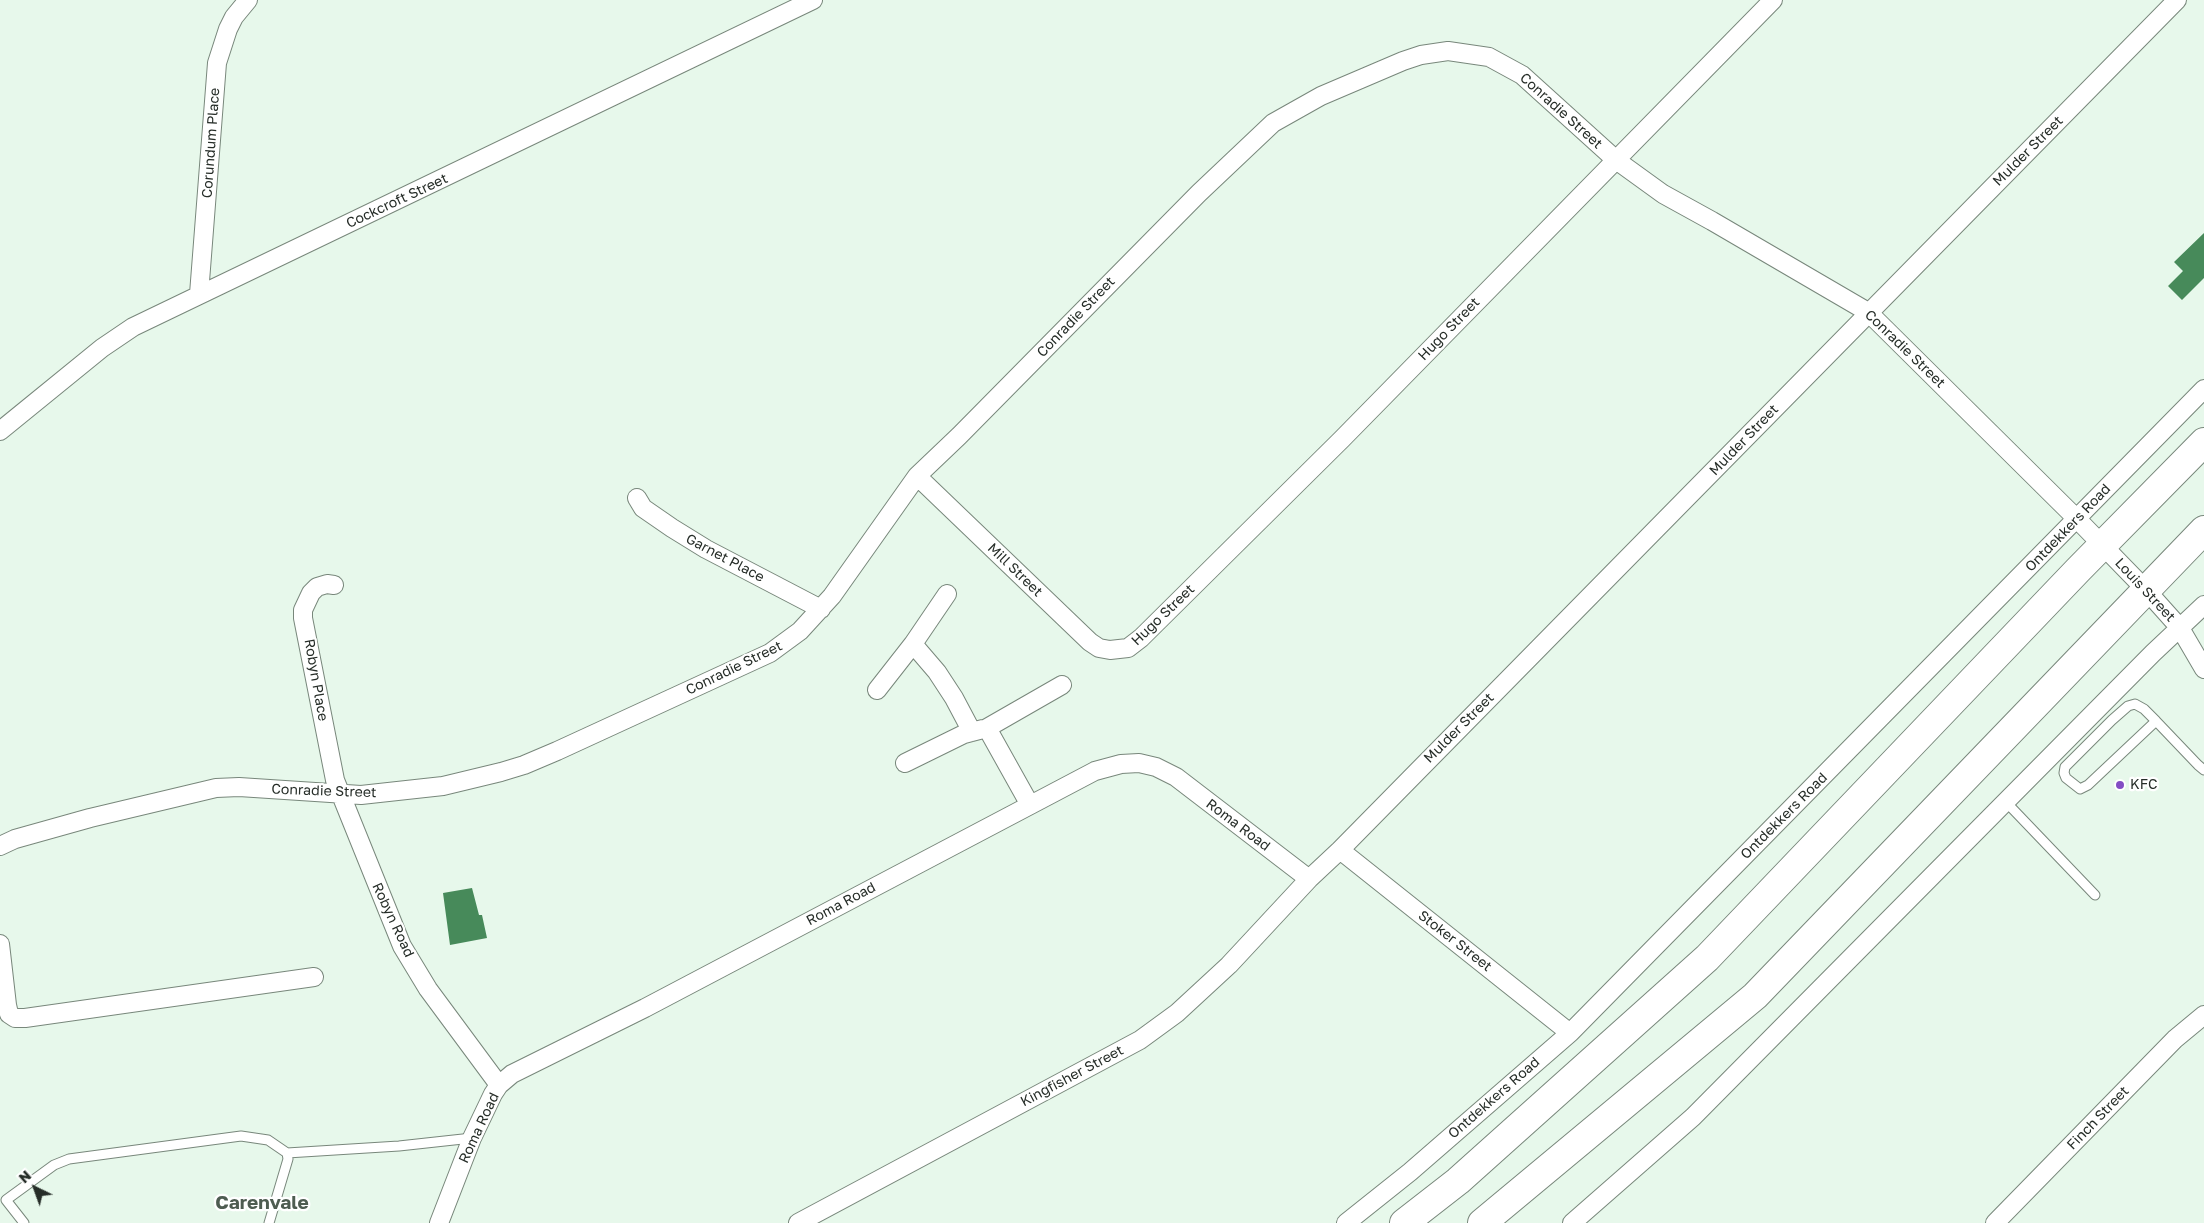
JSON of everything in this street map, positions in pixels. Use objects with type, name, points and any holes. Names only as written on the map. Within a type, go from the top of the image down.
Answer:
[{"type":"main road","points":[[1404,1223],[1458,1181],[1707,958],[2102,545],[2204,442]]},
{"type":"main road","points":[[1482,1223],[1755,996],[2204,530]]},
{"type":"street","name":"Corundum Place","points":[[199,294],[213,136],[217,63],[228,29],[234,17],[248,0]]},
{"type":"street","name":"Cockcroft Street","points":[[0,431],[102,348],[133,327],[813,0]]},
{"type":"street","name":"Hugo Street","points":[[1120,651],[1128,648],[1141,638],[1342,440],[1773,0]]},
{"type":"street","name":"Mulder Street","points":[[1309,878],[1340,850],[2177,0]]},
{"type":"street","name":"Conradie Street","points":[[0,846],[15,839],[90,818],[216,788],[239,787],[361,795],[443,786],[524,765],[762,657],[787,642],[821,609],[846,578],[917,476],[959,436],[1199,192],[1264,131],[1284,115],[1321,96],[1421,55],[1448,50],[1489,57],[1522,75],[1616,160],[1663,194],[1712,220],[1868,312],[2078,519]]},
{"type":"street","name":"Ontdekkers Road","points":[[1346,1223],[1410,1172],[1570,1033],[2204,389]]},
{"type":"street","name":"Mill Street","points":[[917,476],[1090,642],[1099,648],[1120,651]]},
{"type":"street","name":"Garnet Place","points":[[637,498],[643,508],[706,549],[821,609]]},
{"type":"street","name":"Louis Street","points":[[2078,519],[2180,628],[2204,668]]},
{"type":"street","name":"Robyn Place","points":[[334,585],[327,584],[317,587],[311,593],[304,610],[304,618],[335,780],[341,793]]},
{"type":"street","points":[[877,690],[913,644],[947,594]]},
{"type":"street","points":[[1572,1223],[1693,1117],[2006,801],[2204,605]]},
{"type":"street","points":[[913,644],[937,672],[1030,805]]},
{"type":"street","points":[[905,763],[944,743],[979,730],[1062,685]]},
{"type":"street","name":"Roma Road","points":[[439,1223],[472,1138],[500,1084],[512,1074],[645,1008],[1095,771],[1122,764],[1139,763],[1156,767],[1176,777],[1309,878]]},
{"type":"street","name":"Robyn Road","points":[[341,793],[402,946],[428,989],[500,1084]]},
{"type":"street","name":"Stoker Street","points":[[1340,850],[1570,1033]]},
{"type":"street","name":"Kingfisher Street","points":[[798,1223],[1155,1030],[1177,1013],[1229,965],[1309,878]]},
{"type":"street","points":[[0,944],[7,1005],[9,1014],[15,1018],[314,977]]},
{"type":"street","name":"Finch Street","points":[[1995,1223],[2152,1062],[2204,1015]]},
{"type":"lane","points":[[2156,721],[2088,785],[2080,789],[2066,778],[2064,773],[2065,767],[2128,706],[2138,704],[2156,721],[2204,770]]},
{"type":"lane","points":[[2006,801],[2095,895]]},
{"type":"lane","points":[[24,1223],[3,1196],[54,1165],[68,1159],[241,1136],[268,1140],[287,1153],[399,1146],[472,1138]]},
{"type":"lane","points":[[269,1223],[288,1159],[287,1153]]},
{"type":"building","points":[[2204,233],[2204,278],[2182,300],[2168,286],[2183,271],[2174,262]]},
{"type":"building","points":[[472,888],[479,915],[482,915],[487,938],[450,945],[443,893]]},
{"type":"place","name":"KFC","points":[[2120,785]]},
{"type":"district","name":"Carenvale","points":[[262,1203]]}]
